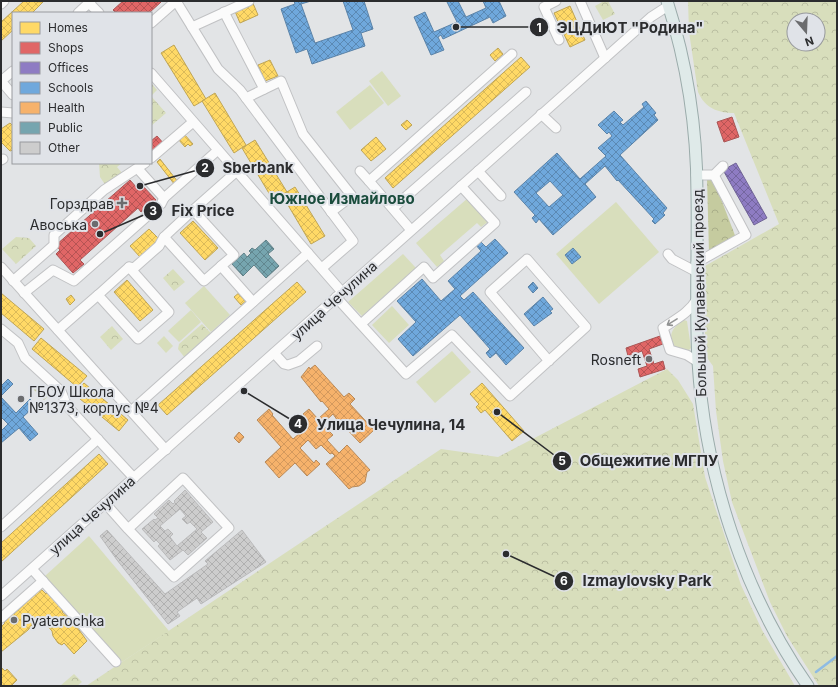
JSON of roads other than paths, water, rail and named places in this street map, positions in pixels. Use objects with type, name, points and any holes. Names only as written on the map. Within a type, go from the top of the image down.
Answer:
[{"type":"main road","name":"Большой Купавенский проезд","points":[[668,4],[682,55],[688,90],[696,175],[696,299],[698,362],[703,412],[711,463],[723,507],[745,568],[781,644],[808,686]]},
{"type":"street","points":[[1,4],[4,1]]},
{"type":"street","points":[[152,22],[176,1],[218,69],[246,98],[354,241],[322,268]]},
{"type":"street","points":[[192,27],[249,1]]},
{"type":"street","points":[[556,1],[544,7],[559,40]]},
{"type":"street","points":[[580,1],[604,58]]},
{"type":"street","name":"улица Чечулина","points":[[1,596],[166,450],[225,403],[274,353],[339,294],[604,58],[668,4]]},
{"type":"street","points":[[87,6],[97,12]]},
{"type":"street","points":[[224,12],[264,89]]},
{"type":"street","points":[[369,181],[512,54]]},
{"type":"street","points":[[12,72],[1,81],[12,94]]},
{"type":"street","points":[[152,74],[322,268],[361,324],[406,374],[452,335],[510,396],[549,361],[586,327],[527,259],[490,292],[549,361]]},
{"type":"street","points":[[246,98],[280,81],[302,134],[352,196],[331,212]]},
{"type":"street","points":[[393,208],[526,92]]},
{"type":"street","points":[[1,112],[12,113]]},
{"type":"street","points":[[542,114],[556,128]]},
{"type":"street","points":[[152,157],[193,122]]},
{"type":"street","points":[[24,293],[53,270],[74,281],[161,204],[164,198],[218,150]]},
{"type":"street","points":[[14,281],[54,245],[54,235],[108,187],[142,166],[164,198]]},
{"type":"street","points":[[696,175],[714,175],[723,166]]},
{"type":"street","points":[[478,170],[501,196]]},
{"type":"street","points":[[58,330],[129,268],[134,268],[154,250],[164,236],[237,171]]},
{"type":"street","points":[[360,171],[411,230]]},
{"type":"street","points":[[668,254],[672,259],[693,270],[746,235],[714,175]]},
{"type":"street","points":[[361,324],[424,267],[433,278],[495,223],[461,186]]},
{"type":"street","points":[[164,236],[204,281],[234,255],[193,210]]},
{"type":"street","points":[[131,411],[308,253]]},
{"type":"street","points":[[221,266],[252,302]]},
{"type":"street","points":[[1,267],[166,450]]},
{"type":"street","points":[[98,295],[138,339],[143,335],[169,312],[129,268]]},
{"type":"street","points":[[696,299],[692,307],[685,314],[663,328],[670,350],[687,355],[698,362]]},
{"type":"street","points":[[1,329],[18,343],[25,358],[61,391],[67,406],[134,478]]},
{"type":"street","points":[[274,353],[284,364],[288,365],[299,361],[316,346]]},
{"type":"street","points":[[1,527],[98,439]]},
{"type":"street","points":[[105,503],[128,529],[174,577],[229,528],[183,478],[128,529]]},
{"type":"street","points":[[32,568],[103,653],[116,662]]},
{"type":"street","points":[[1,618],[43,581]]},
{"type":"waterway","points":[[816,672],[837,656]]},
{"type":"place","name":"ЭЦДиЮТ \"Родина\"","points":[[456,27]]},
{"type":"place","name":"Sberbank","points":[[140,186]]},
{"type":"place","name":"Горздрав","points":[[122,203]]},
{"type":"place","name":"Авоська","points":[[95,224]]},
{"type":"place","name":"Fix Price","points":[[100,234]]},
{"type":"place","name":"Rosneft","points":[[649,359]]},
{"type":"place","name":"Улица Чечулина, 14","points":[[244,391]]},
{"type":"place","name":"ГБОУ Школа №1373, корпус №4","points":[[21,399]]},
{"type":"place","name":"Общежитие МГПУ","points":[[497,412]]},
{"type":"place","name":"Izmaylovsky Park","points":[[506,554]]},
{"type":"place","name":"Pyaterochka","points":[[14,620]]},
{"type":"district","name":"Южное Измайлово","points":[[342,198]]}]
